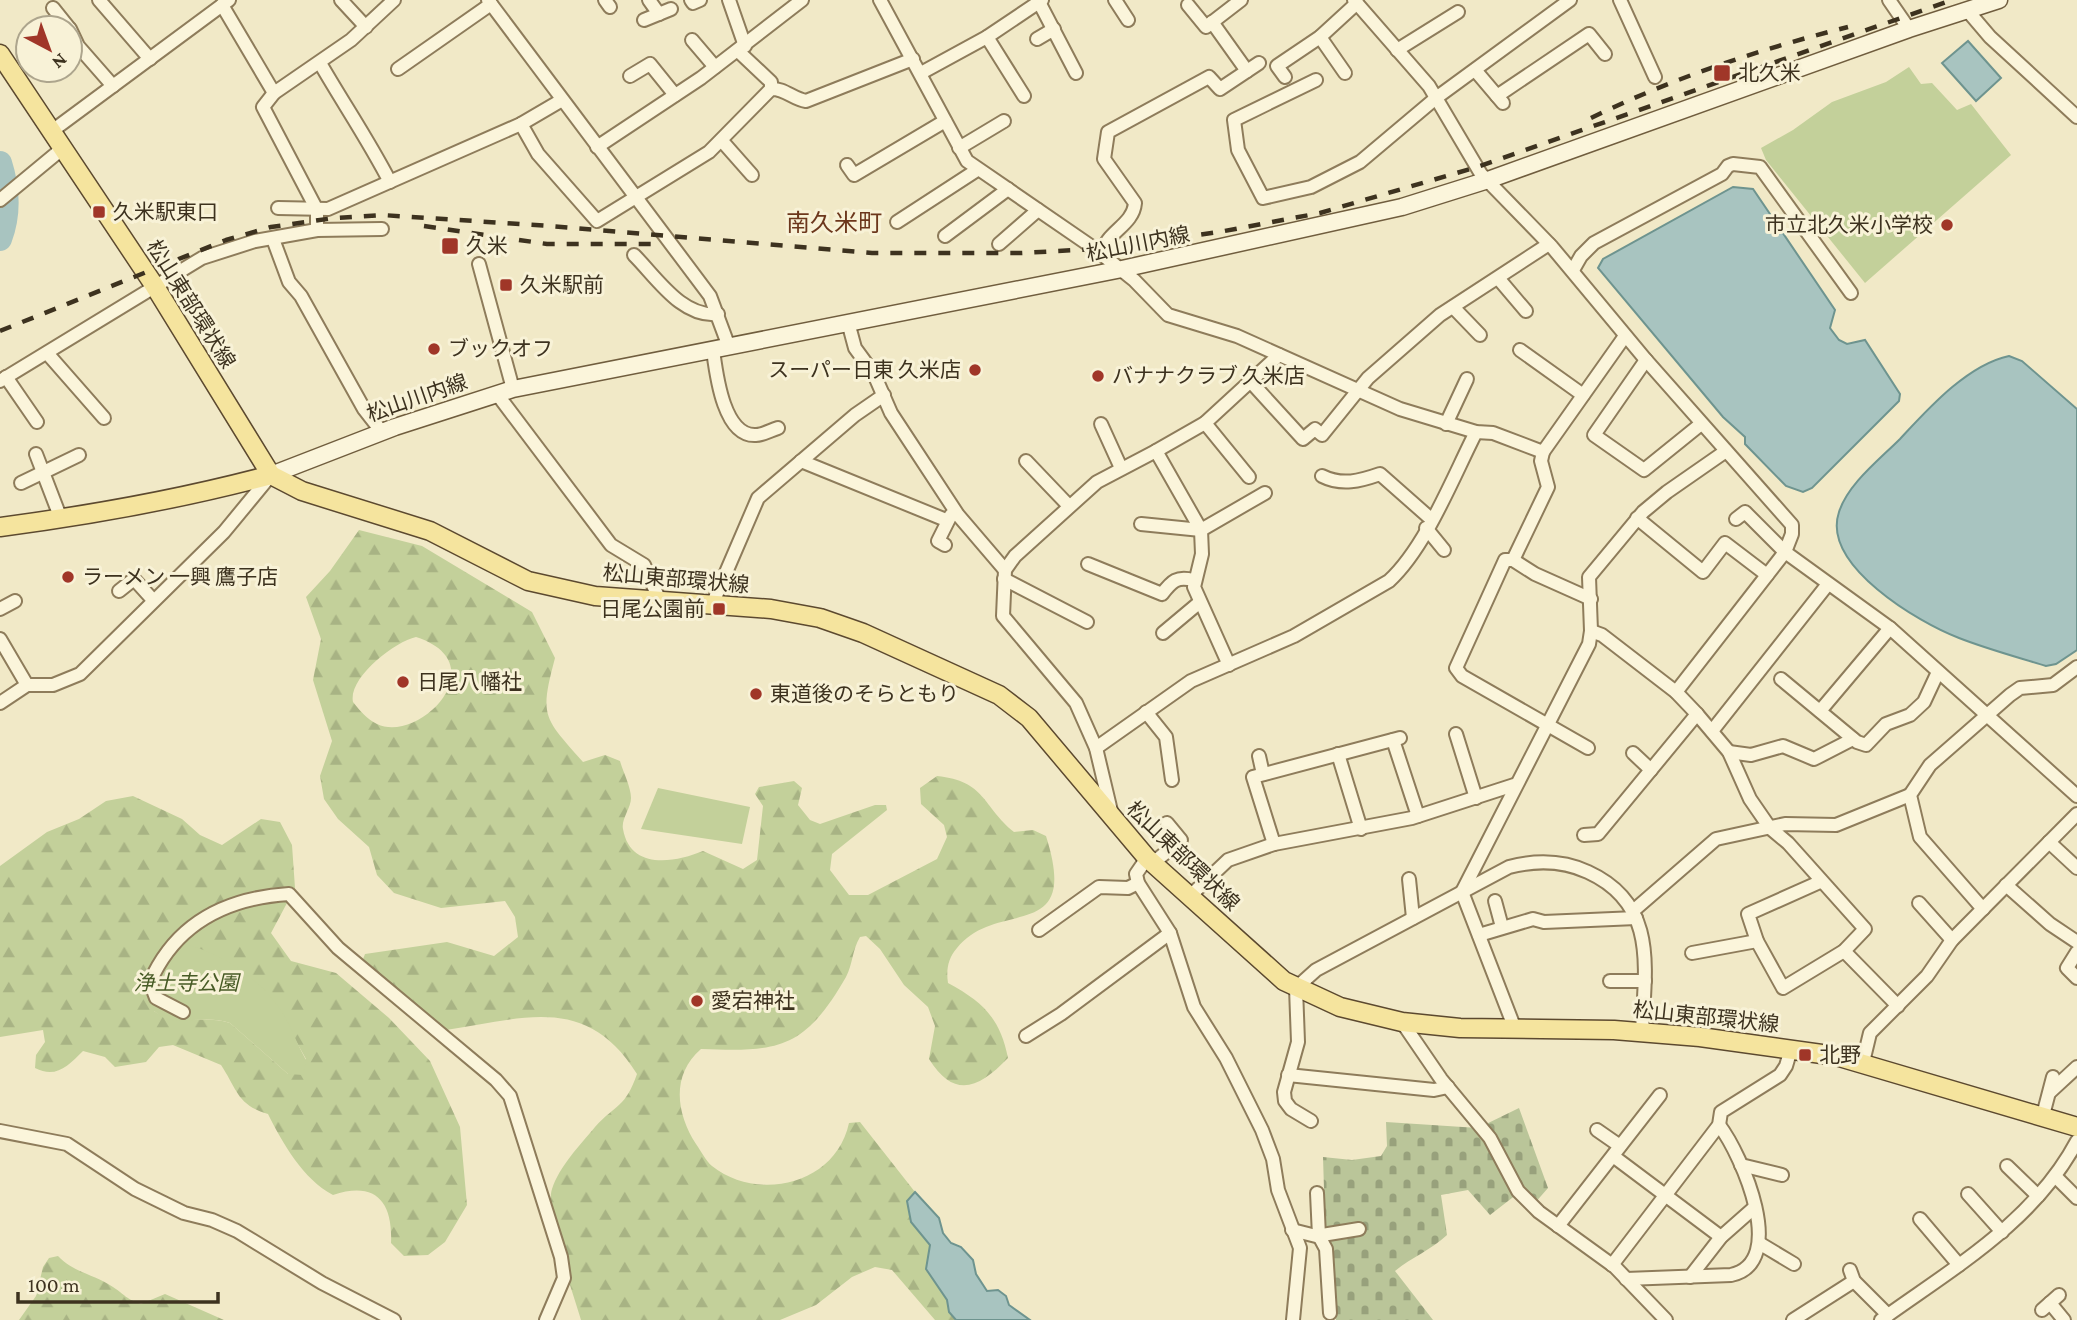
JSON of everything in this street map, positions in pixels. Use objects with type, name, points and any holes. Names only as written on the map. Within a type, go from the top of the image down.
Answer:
[{"type":"main road","name":"松山川内線","points":[[271,475],[382,432],[505,392],[848,322],[1122,270],[1346,221],[1488,180],[1909,29],[1999,0]]},
{"type":"main road","name":"松山東部環状線","points":[[0,54],[154,285],[271,475],[302,491],[430,531],[528,581],[595,596],[712,604],[820,618],[863,633],[999,695],[1029,718],[1114,821],[1150,860],[1268,968],[1296,988],[1340,1007],[1402,1022],[1515,1030],[1642,1032],[1791,1049],[1863,1062],[2042,1119],[2077,1127]]},
{"type":"main road","points":[[0,527],[176,500],[271,475]]},
{"type":"street","points":[[99,0],[150,59]]},
{"type":"street","points":[[341,0],[366,27]]},
{"type":"street","points":[[317,230],[317,210],[263,107],[274,93],[320,63],[366,27],[394,0]]},
{"type":"street","points":[[645,20],[665,11],[649,0]]},
{"type":"street","points":[[691,0],[693,3],[700,0]]},
{"type":"street","points":[[729,0],[741,48],[771,82],[771,89]]},
{"type":"street","points":[[880,0],[959,148],[977,170],[1102,254],[1168,315],[1237,336],[1357,391],[1447,424],[1476,432],[1493,433],[1543,453]]},
{"type":"street","points":[[1115,0],[1128,20]]},
{"type":"street","points":[[1188,5],[1206,27],[1241,0]]},
{"type":"street","points":[[1316,80],[1234,120],[1238,150],[1263,198],[1311,187],[1360,162],[1436,99],[1570,0]]},
{"type":"street","points":[[1889,0],[1909,29]]},
{"type":"street","points":[[921,73],[987,37],[1041,1],[1076,73]]},
{"type":"street","points":[[1284,77],[1277,66],[1320,37],[1355,1],[1436,99],[1488,180],[1573,270],[1625,336],[1792,526],[1793,534],[1785,552],[1675,692]]},
{"type":"street","points":[[398,69],[490,2],[634,198],[691,270],[718,314],[729,347]]},
{"type":"street","points":[[1627,2],[1655,77]]},
{"type":"street","points":[[52,131],[226,3],[274,93]]},
{"type":"street","points":[[597,147],[716,67],[794,3]]},
{"type":"street","points":[[53,8],[58,14]]},
{"type":"street","points":[[1967,9],[1990,37],[2077,117]]},
{"type":"street","points":[[1397,50],[1458,12]]},
{"type":"street","points":[[1212,22],[1247,71]]},
{"type":"street","points":[[1037,39],[1054,29]]},
{"type":"street","points":[[1475,70],[1500,99],[1589,34],[1605,54]]},
{"type":"street","points":[[987,37],[1024,96]]},
{"type":"street","points":[[1320,37],[1345,73]]},
{"type":"street","points":[[692,40],[716,67]]},
{"type":"street","points":[[84,53],[113,86]]},
{"type":"street","points":[[521,124],[538,154],[597,221],[709,152],[771,89],[780,88],[797,100],[806,101],[913,59]]},
{"type":"street","points":[[320,63],[356,125],[368,138],[390,182]]},
{"type":"street","points":[[1102,254],[1107,241],[1130,218],[1135,203],[1104,159],[1108,132],[1209,77],[1220,89],[1259,63]]},
{"type":"street","points":[[630,76],[644,65],[650,64],[675,95]]},
{"type":"street","points":[[278,208],[328,209],[521,124],[562,100]]},
{"type":"street","points":[[847,165],[854,175],[945,121]]},
{"type":"street","points":[[959,148],[1004,121]]},
{"type":"street","points":[[722,141],[752,175]]},
{"type":"street","points":[[0,200],[63,148]]},
{"type":"street","points":[[1573,270],[1594,243],[1722,174],[1728,166],[1754,165],[1760,167],[1851,293]]},
{"type":"street","points":[[897,222],[977,170]]},
{"type":"street","points":[[945,236],[1007,189]]},
{"type":"street","points":[[999,244],[1038,210]]},
{"type":"street","points":[[37,422],[3,379],[202,258],[255,241],[317,230],[382,229]]},
{"type":"street","points":[[273,239],[289,282],[301,296],[364,409],[382,432]]},
{"type":"street","points":[[1251,382],[1303,439],[1315,429],[1322,435],[1357,391],[1454,307],[1549,244]]},
{"type":"street","points":[[634,255],[681,304],[704,316],[718,314]]},
{"type":"street","points":[[479,264],[505,392],[607,539],[644,565],[660,601]]},
{"type":"street","points":[[1498,278],[1526,311]]},
{"type":"street","points":[[1454,307],[1479,335]]},
{"type":"street","points":[[848,322],[855,348],[951,515],[1004,575],[1087,622]]},
{"type":"street","points":[[1513,560],[1548,487],[1541,461],[1543,453],[1625,336]]},
{"type":"street","points":[[713,350],[721,399],[736,424],[746,433],[756,435],[778,428]]},
{"type":"street","points":[[1520,350],[1583,395]]},
{"type":"street","points":[[47,353],[104,418]]},
{"type":"street","points":[[1114,821],[1096,748],[1071,696],[1003,616],[1004,575],[1069,506],[1097,482],[1205,423],[1279,355]]},
{"type":"street","points":[[1646,360],[1594,435],[1644,470],[1701,424]]},
{"type":"street","points":[[1447,424],[1467,379]]},
{"type":"street","points":[[712,604],[758,498],[855,415],[884,395]]},
{"type":"street","points":[[1205,423],[1249,477]]},
{"type":"street","points":[[1101,424],[1121,468]]},
{"type":"street","points":[[1096,748],[1191,681],[1294,636],[1378,589],[1398,572],[1429,523],[1476,432]]},
{"type":"street","points":[[1156,451],[1201,530],[1202,554],[1194,580],[1200,602],[1229,665]]},
{"type":"street","points":[[1515,1030],[1462,892],[1514,785],[1589,644],[1589,577],[1637,518],[1667,492],[1726,452]]},
{"type":"street","points":[[37,454],[61,519]]},
{"type":"street","points":[[21,484],[79,455]]},
{"type":"street","points":[[801,461],[951,515]]},
{"type":"street","points":[[1026,461],[1069,506]]},
{"type":"street","points":[[1322,475],[1334,482],[1343,482],[1380,474],[1429,523],[1444,550]]},
{"type":"street","points":[[0,703],[27,685],[53,685],[80,674],[224,532],[271,475]]},
{"type":"street","points":[[1141,524],[1201,530],[1265,493]]},
{"type":"street","points":[[1736,519],[1745,512],[1785,552],[1889,628],[2077,796]]},
{"type":"street","points":[[946,545],[938,541],[951,515]]},
{"type":"street","points":[[1637,518],[1703,572],[1725,544],[1767,575]]},
{"type":"street","points":[[1588,748],[1548,722],[1462,676],[1457,668],[1505,560],[1513,560],[1535,574],[1591,599]]},
{"type":"street","points":[[1088,564],[1162,594],[1181,577],[1194,580]]},
{"type":"street","points":[[119,591],[134,579],[153,600]]},
{"type":"street","points":[[1712,731],[1828,584]]},
{"type":"street","points":[[0,609],[15,601]]},
{"type":"street","points":[[1163,633],[1200,602]]},
{"type":"street","points":[[1820,711],[1889,628]]},
{"type":"street","points":[[1591,631],[1602,635],[1675,692],[1697,714],[1729,752],[1750,799],[1770,828],[1822,881],[1865,929],[1844,951],[1783,988],[1757,941],[1748,915],[1822,881]]},
{"type":"street","points":[[0,639],[27,685]]},
{"type":"street","points":[[1781,679],[1853,739],[1866,745],[1886,724],[1910,715],[1924,702],[1938,672]]},
{"type":"street","points":[[1479,934],[1533,919],[1544,922],[1634,914],[1708,844],[1794,823],[1836,825],[1910,794],[1930,765],[2020,688],[2053,685],[2074,675]]},
{"type":"street","points":[[1146,712],[1166,737],[1171,780]]},
{"type":"street","points":[[1584,835],[1598,834],[1697,714]]},
{"type":"street","points":[[1456,734],[1476,798]]},
{"type":"street","points":[[1274,844],[1253,777],[1396,739],[1418,816]]},
{"type":"street","points":[[1729,752],[1751,755],[1783,746],[1814,759],[1853,739]]},
{"type":"street","points":[[1633,753],[1651,770]]},
{"type":"street","points":[[1338,754],[1361,829]]},
{"type":"street","points":[[1259,756],[1263,774]]},
{"type":"street","points":[[1190,896],[1228,860],[1274,844],[1418,816],[1514,785]]},
{"type":"street","points":[[1910,794],[1920,837],[1983,909]]},
{"type":"street","points":[[1863,1062],[1870,1033],[1927,976],[1952,940],[2077,814]]},
{"type":"street","points":[[1167,823],[1181,840],[1150,860],[1136,874],[1138,883],[1170,933],[1194,1007],[1226,1058],[1262,1130],[1300,1248],[1293,1320]]},
{"type":"street","points":[[2049,842],[2077,868]]},
{"type":"street","points":[[1311,1121],[1285,1101],[1288,1075],[1298,1042],[1296,988],[1316,971],[1509,867],[1543,862],[1565,864],[1598,877],[1624,896],[1634,914],[1646,956],[1642,1032]]},
{"type":"street","points":[[1409,879],[1413,918]]},
{"type":"street","points":[[1039,930],[1099,887],[1128,888],[1138,883]]},
{"type":"street","points":[[2007,885],[2050,924],[2077,942]]},
{"type":"street","points":[[183,1012],[156,998],[150,982],[156,969],[188,927],[217,909],[246,900],[289,894],[338,948],[496,1080],[510,1096],[561,1258],[564,1278],[546,1320]]},
{"type":"street","points":[[1495,901],[1502,927]]},
{"type":"street","points":[[1919,903],[1952,940]]},
{"type":"street","points":[[1026,1036],[1170,933]]},
{"type":"street","points":[[1692,953],[1757,941]]},
{"type":"street","points":[[1844,951],[1898,1006]]},
{"type":"street","points":[[2077,952],[2067,968],[2077,978]]},
{"type":"street","points":[[1610,981],[1645,981]]},
{"type":"street","points":[[1402,1022],[1448,1087],[1490,1138],[1518,1191],[1558,1226],[1612,1265],[1666,1320]]},
{"type":"street","points":[[1612,1265],[1719,1125],[1721,1112],[1780,1075],[1791,1049]]},
{"type":"street","points":[[2050,1092],[2077,1066]]},
{"type":"street","points":[[1288,1075],[1434,1090],[1448,1087]]},
{"type":"street","points":[[2042,1119],[2053,1077]]},
{"type":"street","points":[[1558,1226],[1660,1096]]},
{"type":"street","points":[[1626,1279],[1742,1273],[1755,1261],[1759,1243],[1755,1208],[1741,1165],[1719,1125]]},
{"type":"street","points":[[1597,1130],[1616,1151],[1667,1196],[1721,1237]]},
{"type":"street","points":[[0,1131],[67,1144],[135,1189],[184,1213],[212,1220],[237,1231],[323,1283],[394,1320]]},
{"type":"street","points":[[1793,1320],[1852,1276],[1884,1317],[2002,1232],[2056,1177],[2077,1141]]},
{"type":"street","points":[[1741,1165],[1782,1175]]},
{"type":"street","points":[[2007,1166],[2038,1196]]},
{"type":"street","points":[[2056,1177],[2077,1198]]},
{"type":"street","points":[[1317,1193],[1319,1236],[1326,1249],[1330,1313]]},
{"type":"street","points":[[1968,1194],[2002,1232]]},
{"type":"street","points":[[1690,1277],[1721,1237],[1755,1208]]},
{"type":"street","points":[[1920,1219],[1959,1265]]},
{"type":"street","points":[[1292,1230],[1319,1236],[1359,1229]]},
{"type":"street","points":[[1759,1243],[1794,1264]]},
{"type":"street","points":[[2050,1303],[2064,1320]]},
{"type":"green space","points":[[1909,67],[1921,84],[1932,83],[1957,110],[1971,104],[2011,155],[1865,283],[1766,160],[1761,148],[1793,130],[1832,102],[1886,82]]},
{"type":"green space","points":[[359,530],[422,546],[532,612],[555,658],[547,693],[548,716],[583,762],[605,755],[620,761],[631,798],[623,829],[627,842],[634,851],[644,857],[667,860],[703,851],[743,869],[757,860],[763,806],[755,794],[759,787],[794,781],[802,788],[798,805],[810,820],[820,824],[875,805],[886,805],[887,810],[832,854],[830,870],[849,895],[868,895],[937,859],[947,837],[944,825],[921,804],[920,788],[937,776],[965,783],[974,789],[1014,832],[1033,830],[1046,836],[1054,870],[1052,893],[1044,906],[1030,914],[993,924],[974,933],[957,948],[948,964],[948,983],[971,997],[988,1013],[1005,1044],[1008,1058],[987,1077],[967,1085],[958,1085],[939,1072],[929,1059],[935,1026],[928,1007],[904,985],[880,949],[866,936],[860,937],[846,977],[831,1001],[802,1033],[787,1042],[770,1047],[701,1049],[691,1059],[681,1082],[684,1120],[706,1159],[712,1166],[731,1177],[751,1183],[773,1185],[812,1173],[829,1161],[841,1144],[849,1123],[860,1122],[915,1192],[907,1201],[911,1222],[930,1245],[926,1269],[947,1300],[949,1312],[956,1320],[935,1320],[892,1270],[875,1267],[852,1277],[816,1305],[780,1320],[581,1320],[552,1216],[552,1189],[577,1149],[624,1099],[637,1074],[618,1049],[597,1032],[575,1022],[528,1018],[446,1030],[360,967],[365,954],[447,942],[494,956],[518,937],[515,917],[505,901],[441,908],[394,893],[377,875],[369,847],[338,819],[324,799],[320,776],[332,741],[313,680],[321,639],[306,597],[330,571]],"holes":[[[416,637],[439,649],[450,664],[451,681],[443,698],[430,712],[413,722],[394,727],[373,722],[353,702],[353,693],[365,672],[396,646]]]},
{"type":"green space","points":[[658,788],[750,807],[742,844],[641,829]]},
{"type":"green space","points":[[133,796],[182,819],[200,835],[222,845],[261,819],[280,822],[292,845],[295,888],[271,933],[291,961],[336,973],[389,1018],[430,1061],[460,1127],[467,1205],[445,1242],[428,1255],[404,1256],[391,1243],[389,1216],[378,1198],[360,1191],[333,1195],[312,1180],[287,1149],[268,1114],[244,1101],[221,1065],[173,1045],[159,1047],[146,1062],[115,1067],[105,1057],[83,1051],[67,1066],[49,1072],[35,1068],[36,1055],[45,1042],[43,1030],[0,1037],[0,866],[47,832],[79,819],[106,801]],"holes":[[[240,972],[274,1002],[306,1059],[288,1074],[230,1023],[172,1018],[154,1011]]]},
{"type":"green space","name":"浄土寺公園","points":[[181,944],[223,959],[262,988],[285,1016],[306,1060],[303,1075],[288,1074],[230,1023],[215,1020],[171,1020],[152,1009],[144,992],[146,983],[158,966]]},
{"type":"green space","points":[[1519,1108],[1548,1188],[1534,1204],[1521,1191],[1490,1215],[1468,1190],[1441,1195],[1447,1235],[1395,1271],[1433,1320],[1336,1320],[1314,1190],[1324,1189],[1323,1157],[1352,1160],[1381,1156],[1387,1146],[1386,1122],[1478,1128]]},
{"type":"green space","points":[[58,1256],[64,1262],[141,1304],[165,1294],[224,1320],[19,1320],[36,1296],[43,1267],[49,1258]]},
{"type":"water","points":[[1968,41],[2001,78],[1976,101],[1942,63]]},
{"type":"water","points":[[1733,187],[1753,189],[1835,310],[1830,328],[1839,340],[1847,344],[1865,340],[1900,394],[1899,401],[1812,488],[1803,492],[1786,486],[1745,444],[1745,437],[1723,417],[1598,268],[1603,259]]},
{"type":"water","points":[[2009,356],[2022,361],[2077,409],[2077,650],[2056,664],[2046,666],[1959,638],[1899,606],[1859,571],[1845,552],[1837,532],[1843,502],[1865,473],[1963,378],[1993,361]]},
{"type":"water","points":[[915,1192],[939,1218],[943,1233],[951,1243],[961,1247],[973,1260],[976,1274],[987,1291],[998,1290],[1006,1296],[1009,1305],[1030,1320],[956,1320],[949,1312],[947,1300],[926,1269],[930,1245],[911,1222],[907,1201]]},
{"type":"waterway","points":[[0,163],[7,201],[0,239]]},
{"type":"railway","points":[[0,331],[226,240],[271,227],[334,218],[382,215],[872,253],[1022,253],[1095,249],[1219,232],[1320,213],[1477,167],[1952,0]]},
{"type":"railway","points":[[1591,118],[1653,90],[1717,66],[1848,27]]},
{"type":"railway","points":[[424,226],[547,244],[661,244]]},
{"type":"place","name":"北久米","points":[[1722,73]]},
{"type":"place","name":"久米駅東口","points":[[99,212]]},
{"type":"place","name":"市立北久米小学校","points":[[1947,225]]},
{"type":"place","name":"久米","points":[[450,246]]},
{"type":"place","name":"久米駅前","points":[[506,285]]},
{"type":"place","name":"ブックオフ","points":[[434,349]]},
{"type":"place","name":"スーパー日東 久米店","points":[[975,370]]},
{"type":"place","name":"バナナクラブ 久米店","points":[[1098,376]]},
{"type":"place","name":"ラーメン 一興 鷹子店","points":[[68,577]]},
{"type":"place","name":"日尾公園前","points":[[719,609]]},
{"type":"place","name":"日尾八幡社","points":[[403,682]]},
{"type":"place","name":"東道後のそらともり","points":[[756,694]]},
{"type":"place","name":"愛宕神社","points":[[697,1001]]},
{"type":"place","name":"北野","points":[[1805,1055]]},
{"type":"district","name":"南久米町","points":[[834,222]]}]
